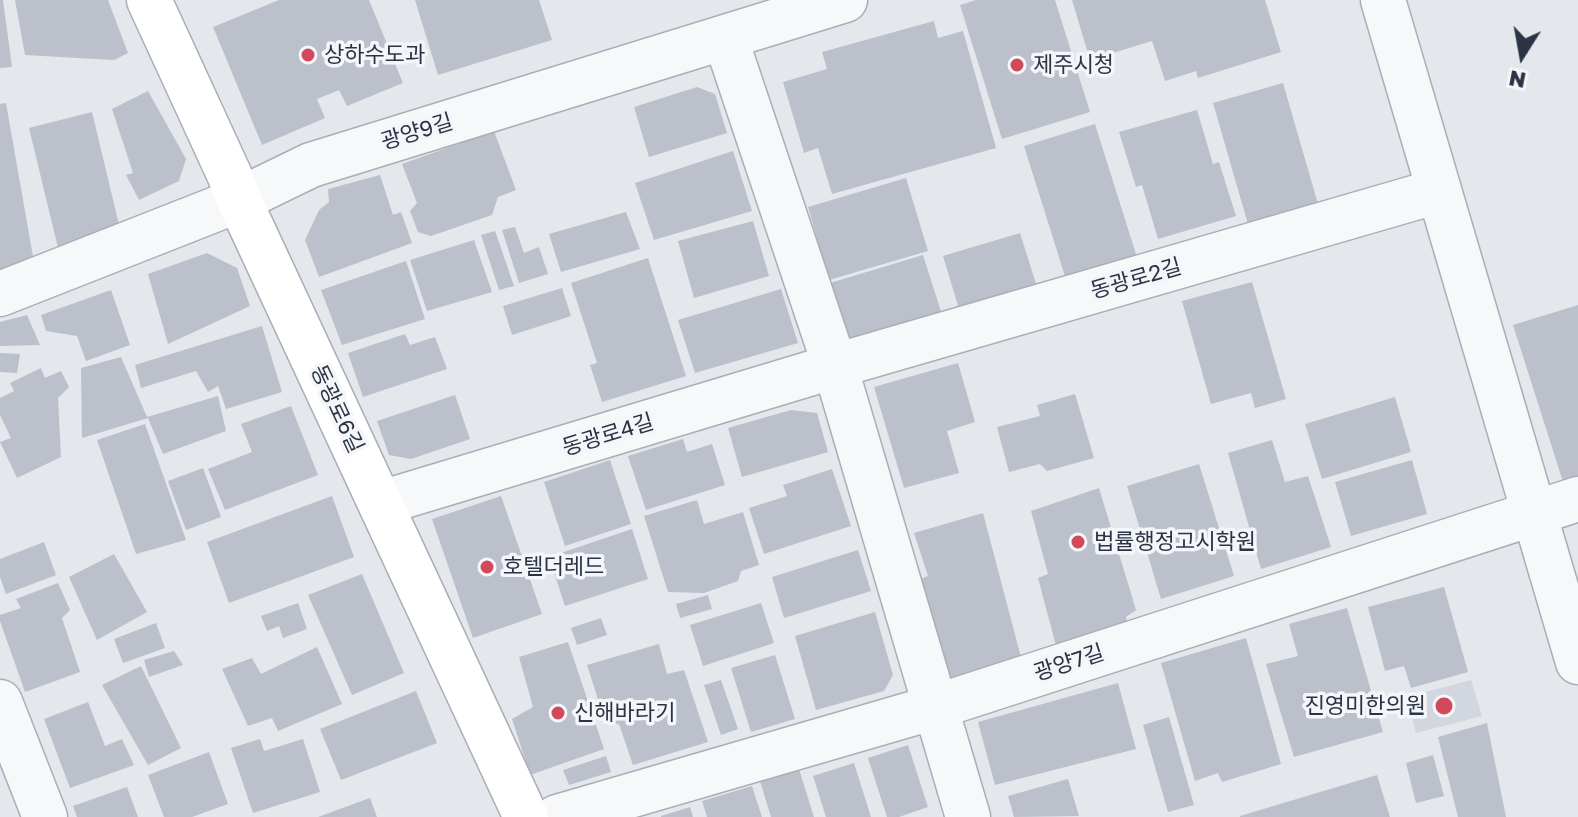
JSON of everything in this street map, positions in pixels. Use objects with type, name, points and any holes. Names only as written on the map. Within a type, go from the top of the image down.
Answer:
[{"type":"street","name":"동광로6길","points":[[149,0],[526,817]]},
{"type":"street","name":"광양9길","points":[[0,294],[239,200],[311,165],[845,0]]},
{"type":"street","points":[[1383,0],[1578,662]]},
{"type":"street","points":[[725,37],[835,366],[968,817]]},
{"type":"street","name":"동광로2길","points":[[835,366],[1438,191]]},
{"type":"street","name":"동광로4길","points":[[381,503],[835,366]]},
{"type":"street","name":"광양7길","points":[[557,817],[935,707],[1578,499]]},
{"type":"street","points":[[0,702],[45,817]]},
{"type":"shaded area","name":"진영미한의원","points":[[1471,680],[1482,716],[1416,733],[1407,697]]},
{"type":"building","points":[[0,0],[3,0],[12,67],[0,68]]},
{"type":"building","points":[[15,0],[108,0],[128,53],[114,60],[25,55]]},
{"type":"building","name":"상하수도과","points":[[279,0],[369,0],[403,83],[347,106],[339,90],[317,99],[325,118],[262,145],[213,27]]},
{"type":"building","points":[[415,0],[539,0],[552,40],[438,75]]},
{"type":"building","points":[[976,0],[1055,0],[1090,112],[1002,139],[960,5]]},
{"type":"building","points":[[1072,0],[1265,0],[1281,52],[1198,78],[1196,71],[1165,81],[1152,41],[1090,60]]},
{"type":"building","points":[[934,21],[938,38],[963,31],[996,148],[832,194],[818,148],[804,153],[783,82],[827,69],[822,52]]},
{"type":"building","points":[[1283,83],[1320,211],[1250,231],[1213,103]]},
{"type":"building","points":[[697,87],[715,94],[727,133],[649,157],[634,107]]},
{"type":"building","points":[[148,91],[186,159],[179,181],[139,200],[126,175],[133,173],[112,109]]},
{"type":"building","points":[[6,103],[35,268],[0,273],[0,104]]},
{"type":"building","points":[[1197,110],[1213,164],[1219,162],[1236,216],[1158,239],[1142,185],[1136,187],[1119,132]]},
{"type":"building","points":[[92,112],[122,237],[59,252],[29,128]]},
{"type":"building","points":[[1095,124],[1140,267],[1069,289],[1024,146]]},
{"type":"building","points":[[494,131],[516,190],[498,197],[492,215],[431,236],[418,232],[410,211],[417,203],[402,164]]},
{"type":"building","points":[[733,151],[752,211],[654,240],[635,183]]},
{"type":"building","points":[[380,175],[393,215],[401,212],[412,243],[319,277],[305,240],[319,210],[329,202],[328,189]]},
{"type":"building","points":[[906,178],[928,251],[829,280],[808,207]]},
{"type":"building","points":[[626,212],[640,249],[561,272],[549,234]]},
{"type":"building","points":[[753,221],[769,276],[694,298],[678,241]]},
{"type":"building","points":[[515,227],[524,253],[539,247],[548,274],[519,283],[502,230]]},
{"type":"building","points":[[495,231],[514,286],[499,290],[481,235]]},
{"type":"building","points":[[1020,233],[1037,287],[959,309],[943,256]]},
{"type":"building","points":[[474,240],[492,292],[427,311],[410,260]]},
{"type":"building","points":[[207,253],[237,268],[250,306],[168,344],[148,274]]},
{"type":"building","points":[[923,255],[944,321],[867,344],[847,339],[830,283]]},
{"type":"building","points":[[648,258],[686,376],[602,402],[590,365],[597,363],[571,283]]},
{"type":"building","points":[[406,261],[425,319],[342,345],[321,290]]},
{"type":"building","points":[[1252,282],[1286,399],[1255,408],[1251,393],[1211,404],[1182,301]]},
{"type":"building","points":[[562,288],[571,316],[512,335],[503,306]]},
{"type":"building","points":[[781,289],[798,343],[695,373],[678,320]]},
{"type":"building","points":[[111,290],[130,345],[86,361],[77,336],[46,331],[41,315]]},
{"type":"building","points":[[1578,305],[1578,480],[1564,485],[1513,325]]},
{"type":"building","points":[[27,315],[40,345],[0,346],[0,322]]},
{"type":"building","points":[[262,326],[282,392],[226,409],[218,386],[208,392],[196,371],[141,388],[135,365]]},
{"type":"building","points":[[405,334],[410,345],[435,337],[447,369],[363,397],[348,353]]},
{"type":"building","points":[[0,353],[20,354],[17,373],[0,372]]},
{"type":"building","points":[[121,357],[147,417],[218,396],[226,431],[163,454],[148,418],[82,438],[81,368]]},
{"type":"building","points":[[958,363],[975,422],[947,431],[959,473],[904,488],[874,387]]},
{"type":"building","points":[[41,368],[45,378],[61,371],[69,387],[58,398],[61,457],[17,478],[0,442],[11,438],[0,415],[0,398],[14,391],[10,383]]},
{"type":"building","points":[[1075,394],[1094,458],[1047,471],[1040,464],[1009,472],[997,427],[1040,416],[1037,405]]},
{"type":"building","points":[[455,395],[470,439],[411,459],[389,455],[377,421]]},
{"type":"building","points":[[1395,397],[1411,452],[1322,479],[1305,424]]},
{"type":"building","points":[[291,406],[318,475],[225,510],[208,469],[252,452],[241,424]]},
{"type":"building","points":[[791,410],[817,413],[828,452],[742,477],[728,428]]},
{"type":"building","points":[[145,424],[186,540],[136,554],[97,440]]},
{"type":"building","points":[[683,439],[687,452],[712,444],[725,485],[646,510],[628,456]]},
{"type":"building","points":[[1272,440],[1285,482],[1308,476],[1331,547],[1261,569],[1228,453]]},
{"type":"building","points":[[610,460],[631,524],[565,546],[544,482]]},
{"type":"building","points":[[1412,460],[1427,514],[1351,536],[1335,482]]},
{"type":"building","points":[[1199,464],[1234,576],[1161,599],[1127,486]]},
{"type":"building","points":[[203,468],[221,517],[186,530],[168,481]]},
{"type":"building","points":[[832,469],[851,526],[764,554],[749,508],[787,496],[783,485]]},
{"type":"building","name":"법률행정고시학원","points":[[1099,488],[1136,610],[1126,617],[1129,633],[1058,653],[1038,578],[1048,574],[1031,511]]},
{"type":"building","points":[[332,496],[354,557],[229,603],[207,542]]},
{"type":"building","name":"호텔더레드","points":[[501,496],[542,614],[473,638],[432,519]]},
{"type":"building","points":[[697,500],[704,524],[743,512],[759,565],[741,571],[738,581],[704,593],[668,592],[644,516]]},
{"type":"building","points":[[983,513],[1023,665],[968,683],[943,675],[917,580],[928,576],[914,533]]},
{"type":"building","points":[[632,529],[648,579],[565,606],[549,557]]},
{"type":"building","points":[[44,542],[56,575],[6,594],[0,577],[0,559]]},
{"type":"building","points":[[858,550],[871,591],[784,618],[772,577]]},
{"type":"building","points":[[114,554],[147,612],[97,640],[69,577]]},
{"type":"building","points":[[362,574],[404,673],[352,695],[308,595]]},
{"type":"building","points":[[58,583],[70,610],[62,618],[80,672],[25,692],[0,615],[21,608],[16,599]]},
{"type":"building","points":[[1444,587],[1468,672],[1411,688],[1404,666],[1385,671],[1368,607]]},
{"type":"building","points":[[708,595],[712,609],[680,618],[676,604]]},
{"type":"building","points":[[298,603],[307,629],[283,638],[279,626],[267,631],[261,616]]},
{"type":"building","points":[[761,603],[774,643],[703,666],[690,625]]},
{"type":"building","points":[[1347,608],[1383,732],[1294,757],[1266,664],[1298,656],[1289,624]]},
{"type":"building","points":[[875,612],[893,675],[884,691],[816,710],[795,636]]},
{"type":"building","points":[[601,618],[607,635],[577,645],[571,628]]},
{"type":"building","points":[[156,623],[165,648],[123,663],[114,639]]},
{"type":"building","points":[[1246,638],[1281,764],[1222,782],[1218,773],[1195,781],[1161,663]]},
{"type":"building","name":"신해바라기","points":[[568,642],[604,749],[530,775],[512,719],[533,707],[519,657]]},
{"type":"building","points":[[659,644],[667,674],[684,670],[708,742],[633,765],[619,724],[606,724],[587,665]]},
{"type":"building","points":[[317,647],[342,704],[278,731],[272,718],[248,726],[222,669],[252,658],[261,674]]},
{"type":"building","points":[[174,651],[183,665],[149,677],[144,660]]},
{"type":"building","points":[[775,655],[795,719],[751,732],[731,668]]},
{"type":"building","points":[[141,666],[181,748],[148,765],[102,685]]},
{"type":"building","points":[[721,680],[738,729],[721,735],[704,685]]},
{"type":"building","points":[[1118,683],[1136,749],[995,785],[978,722]]},
{"type":"building","points":[[416,691],[437,743],[341,780],[320,729]]},
{"type":"building","points":[[88,702],[105,746],[122,739],[134,765],[70,788],[44,719]]},
{"type":"building","points":[[1169,717],[1194,805],[1168,812],[1143,725]]},
{"type":"building","points":[[1487,723],[1506,817],[1458,817],[1438,737]]},
{"type":"building","points":[[260,739],[264,751],[303,739],[320,792],[253,813],[231,748]]},
{"type":"building","points":[[908,745],[928,807],[899,817],[887,817],[868,758]]},
{"type":"building","points":[[209,752],[228,804],[192,817],[164,817],[148,775]]},
{"type":"building","points":[[1433,755],[1444,796],[1416,803],[1406,763]]},
{"type":"building","points":[[606,756],[611,772],[569,785],[563,770]]},
{"type":"building","points":[[854,763],[871,817],[826,817],[813,776]]},
{"type":"building","points":[[799,769],[814,817],[771,817],[760,781]]},
{"type":"building","points":[[1377,775],[1390,817],[1240,817],[1240,816]]},
{"type":"building","points":[[1068,779],[1079,816],[1014,817],[1008,796]]},
{"type":"building","points":[[752,786],[762,817],[707,817],[702,801]]},
{"type":"building","points":[[127,787],[138,817],[77,817],[73,806]]},
{"type":"building","points":[[370,798],[377,817],[318,817]]},
{"type":"building","points":[[690,807],[693,817],[661,817],[661,816]]},
{"type":"place","name":"상하수도과","points":[[308,55]]},
{"type":"place","name":"제주시청","points":[[1017,65]]},
{"type":"place","name":"법률행정고시학원","points":[[1078,542]]},
{"type":"place","name":"호텔더레드","points":[[487,567]]},
{"type":"place","name":"진영미한의원","points":[[1444,706]]},
{"type":"place","name":"신해바라기","points":[[558,713]]}]
